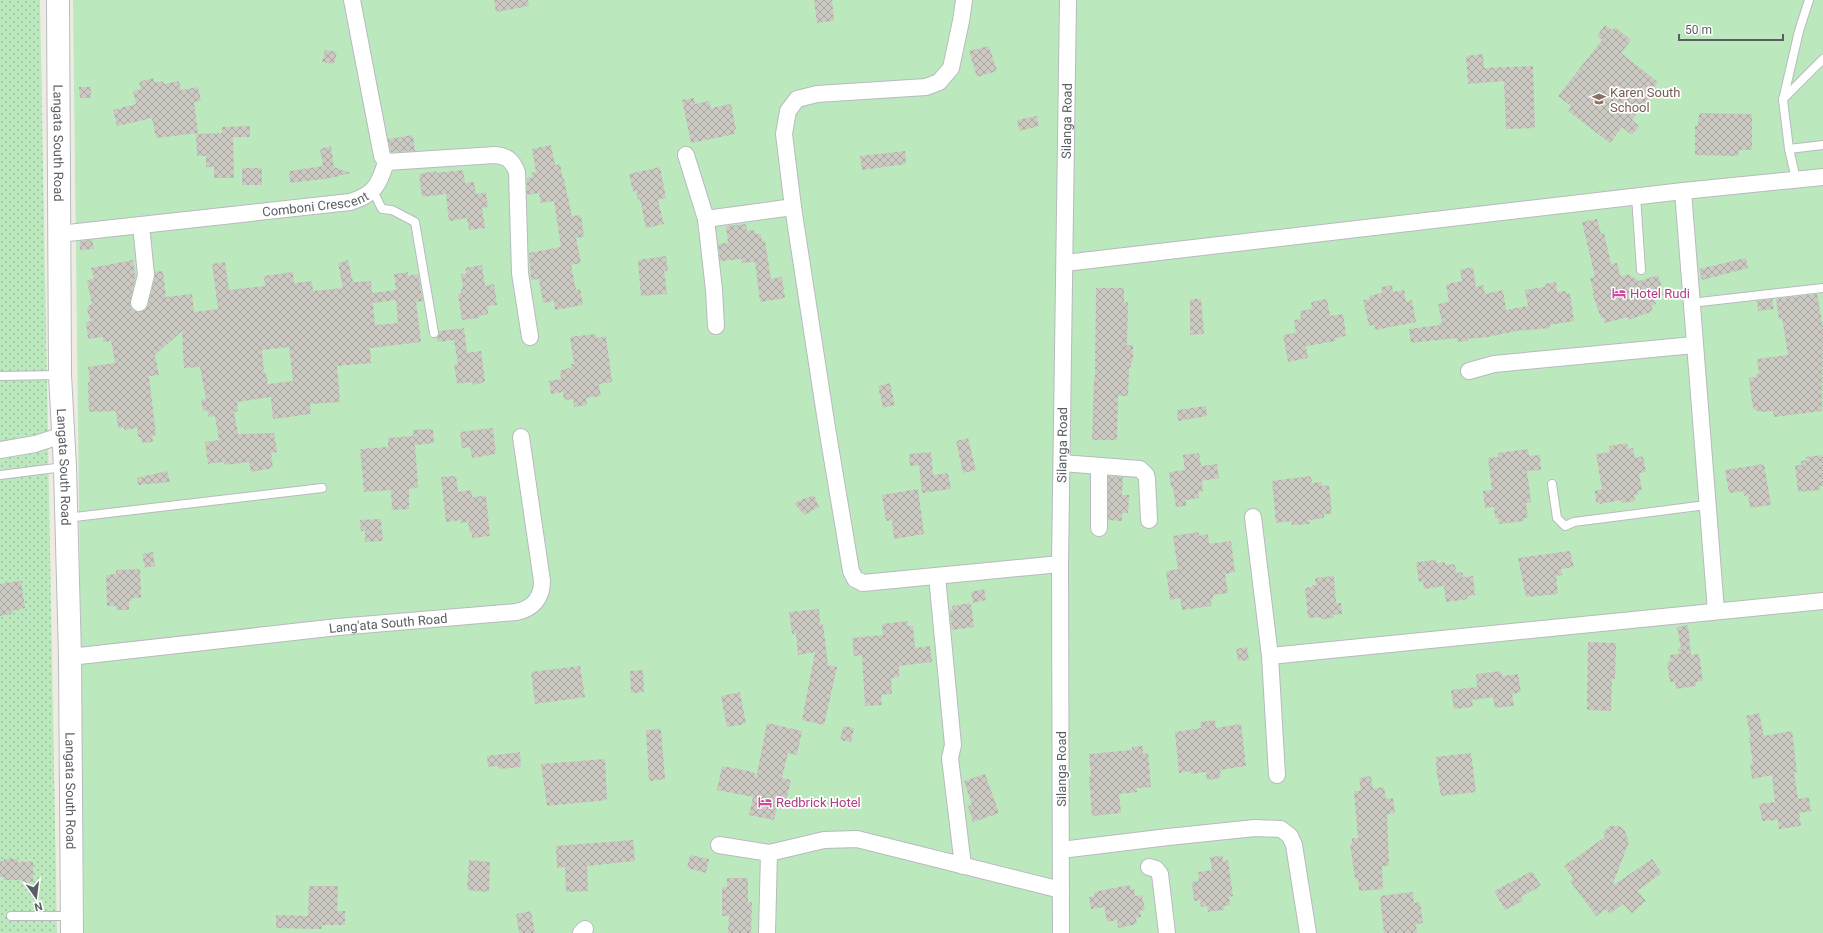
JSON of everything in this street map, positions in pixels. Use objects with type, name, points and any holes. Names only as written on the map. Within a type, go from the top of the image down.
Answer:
[{"type":"street","name":"Langata South Road","points":[[58,0],[60,375],[65,467],[70,656],[72,925]]},
{"type":"street","points":[[352,0],[382,156],[386,162],[495,155],[503,156],[514,164],[517,172],[520,273],[530,337]]},
{"type":"street","points":[[964,0],[951,68],[939,82],[926,87],[817,94],[796,99],[788,111],[784,134],[793,207],[851,571],[855,579],[863,583],[1060,564]]},
{"type":"street","name":"Silanga Road","points":[[1061,933],[1060,564],[1068,0]]},
{"type":"street","points":[[686,155],[706,219],[714,290],[716,326]]},
{"type":"street","name":"Comboni Crescent","points":[[59,234],[350,202],[362,199],[373,191],[380,181],[386,162]]},
{"type":"street","points":[[1065,263],[1636,196],[1823,176]]},
{"type":"street","points":[[1683,191],[1706,505],[1716,611]]},
{"type":"street","points":[[706,219],[793,207]]},
{"type":"street","points":[[139,303],[146,276],[141,225]]},
{"type":"street","points":[[1469,371],[1494,364],[1694,345]]},
{"type":"street","points":[[0,450],[35,444],[63,435]]},
{"type":"street","name":"Lang'ata South Road","points":[[70,656],[325,628],[516,612],[530,607],[540,596],[542,581],[521,437]]},
{"type":"street","points":[[1062,463],[1140,469],[1144,472],[1147,479],[1149,520]]},
{"type":"street","points":[[1099,466],[1099,528]]},
{"type":"street","points":[[1253,517],[1270,656],[1276,775]]},
{"type":"street","points":[[937,576],[953,745],[950,758],[963,866]]},
{"type":"street","points":[[1270,656],[1823,601]]},
{"type":"street","points":[[1061,850],[1255,828],[1281,829],[1290,836],[1294,845],[1308,933]]},
{"type":"street","points":[[719,845],[769,853],[824,840],[849,839],[1061,890]]},
{"type":"street","points":[[767,933],[769,853]]},
{"type":"street","points":[[1149,867],[1156,869],[1160,874],[1167,933]]},
{"type":"lane","points":[[1796,179],[1789,149],[1783,100],[1799,32],[1809,0]]},
{"type":"lane","points":[[1783,100],[1823,59]]},
{"type":"lane","points":[[1789,149],[1823,145]]},
{"type":"lane","points":[[373,191],[382,209],[392,210],[415,222],[434,333]]},
{"type":"lane","points":[[1636,196],[1641,270]]},
{"type":"lane","points":[[1691,303],[1823,288]]},
{"type":"lane","points":[[0,376],[60,375]]},
{"type":"lane","points":[[0,475],[65,467]]},
{"type":"lane","points":[[1552,484],[1557,518],[1565,526],[1574,522],[1706,505]]},
{"type":"lane","points":[[66,518],[322,488]]},
{"type":"lane","points":[[11,916],[72,925]]},
{"type":"green space","points":[[0,0],[40,0],[57,933],[0,933]]},
{"type":"green space","points":[[73,0],[1823,0],[1823,933],[84,933]]},
{"type":"building","points":[[494,0],[528,0],[529,6],[496,12]]},
{"type":"building","points":[[814,0],[832,0],[834,21],[817,23]]},
{"type":"building","points":[[1605,25],[1612,30],[1615,27],[1631,40],[1621,53],[1658,82],[1654,87],[1656,89],[1632,120],[1639,126],[1632,135],[1622,127],[1610,143],[1568,111],[1571,106],[1558,96],[1602,40],[1597,36]]},
{"type":"building","points":[[989,46],[997,71],[977,77],[969,51]]},
{"type":"building","points":[[325,50],[337,52],[334,64],[322,62]]},
{"type":"building","points":[[1483,54],[1484,68],[1533,66],[1535,128],[1506,129],[1504,81],[1468,84],[1466,56]]},
{"type":"building","points":[[153,78],[155,83],[163,81],[164,84],[179,81],[181,90],[198,87],[201,101],[194,102],[198,133],[156,138],[152,118],[117,126],[113,110],[136,104],[133,91],[141,89],[139,82]]},
{"type":"building","points":[[79,87],[91,87],[91,98],[80,98]]},
{"type":"building","points":[[694,98],[695,104],[709,101],[711,108],[731,104],[736,129],[734,130],[735,134],[691,143],[682,100]]},
{"type":"building","points":[[1699,113],[1752,114],[1752,150],[1739,150],[1738,156],[1695,155],[1695,125],[1698,126]]},
{"type":"building","points":[[1037,116],[1039,126],[1019,131],[1017,120]]},
{"type":"building","points":[[250,126],[250,137],[233,137],[234,178],[214,178],[214,167],[206,167],[206,156],[197,156],[196,134],[222,133],[222,127]]},
{"type":"building","points":[[413,135],[415,151],[391,152],[388,139]]},
{"type":"building","points":[[551,145],[555,165],[560,164],[572,216],[581,215],[584,237],[576,238],[581,263],[571,265],[576,290],[580,289],[583,305],[555,310],[554,301],[543,303],[539,279],[531,280],[529,253],[561,247],[554,201],[541,203],[539,193],[527,195],[527,178],[532,177],[531,173],[536,172],[532,149]]},
{"type":"building","points":[[331,146],[334,167],[351,173],[331,178],[290,183],[289,171],[323,166],[320,149]]},
{"type":"building","points":[[905,151],[906,164],[862,170],[860,156]]},
{"type":"building","points":[[660,167],[666,198],[658,200],[664,224],[646,228],[640,199],[638,200],[636,191],[633,192],[629,174]]},
{"type":"building","points":[[242,168],[262,168],[262,185],[242,185]]},
{"type":"building","points":[[463,170],[465,183],[474,182],[476,194],[486,192],[488,207],[482,208],[485,228],[469,230],[467,218],[449,221],[446,194],[422,197],[419,174],[436,171],[436,173]]},
{"type":"building","points":[[1597,219],[1601,234],[1604,233],[1611,264],[1617,263],[1621,277],[1628,274],[1639,281],[1658,275],[1664,295],[1654,298],[1656,304],[1651,306],[1653,311],[1629,320],[1628,317],[1605,323],[1603,317],[1601,318],[1592,293],[1594,293],[1590,278],[1595,277],[1582,222]]},
{"type":"building","points":[[746,224],[747,231],[754,230],[755,234],[761,234],[762,242],[765,241],[771,279],[782,277],[785,298],[760,302],[755,262],[742,263],[741,259],[720,261],[718,244],[728,243],[726,226]]},
{"type":"building","points":[[92,240],[94,249],[80,250],[80,241]]},
{"type":"building","points":[[666,256],[668,271],[664,271],[667,294],[641,296],[638,260]]},
{"type":"building","points":[[1746,258],[1748,268],[1702,280],[1699,269]]},
{"type":"building","points":[[133,260],[136,274],[130,305],[132,310],[137,312],[142,312],[148,306],[155,272],[163,271],[166,297],[192,294],[194,312],[218,309],[212,264],[225,262],[229,290],[265,286],[264,276],[293,272],[294,283],[312,281],[313,291],[343,288],[338,263],[348,260],[353,282],[371,281],[372,293],[396,290],[394,274],[408,272],[408,276],[418,274],[423,301],[416,302],[421,342],[370,348],[371,363],[337,366],[340,402],[310,404],[311,414],[273,419],[271,397],[237,402],[238,411],[234,412],[238,434],[274,433],[277,452],[271,453],[273,468],[251,472],[249,462],[225,465],[224,462],[208,464],[205,442],[219,440],[215,416],[209,417],[207,410],[203,411],[201,400],[206,399],[200,367],[184,368],[182,331],[155,355],[159,375],[149,376],[156,435],[152,436],[153,442],[142,443],[141,437],[138,437],[137,428],[124,430],[124,427],[118,428],[116,411],[89,412],[88,382],[90,382],[88,367],[115,363],[111,341],[103,342],[103,337],[88,339],[86,322],[91,321],[87,310],[89,305],[92,304],[87,281],[94,278],[91,268]],"holes":[[[396,300],[398,323],[375,325],[373,303]],[[289,347],[293,381],[268,384],[266,373],[264,373],[262,350]]]},
{"type":"building","points":[[482,265],[485,286],[494,284],[497,305],[487,306],[488,314],[479,316],[479,318],[462,320],[458,294],[461,293],[461,289],[463,288],[461,274],[466,274],[465,268]]},
{"type":"building","points":[[1473,267],[1476,287],[1483,285],[1485,294],[1503,290],[1506,310],[1528,306],[1525,290],[1545,287],[1545,284],[1556,282],[1557,292],[1566,291],[1566,294],[1570,293],[1574,321],[1550,325],[1550,328],[1516,331],[1488,337],[1467,339],[1468,341],[1457,342],[1457,338],[1411,343],[1409,329],[1440,325],[1439,323],[1442,323],[1438,304],[1449,302],[1446,284],[1462,281],[1460,270]]},
{"type":"building","points":[[1392,285],[1393,292],[1404,290],[1406,302],[1412,300],[1416,322],[1376,330],[1374,325],[1369,326],[1363,300],[1370,299],[1369,296],[1382,293],[1381,287]]},
{"type":"building","points":[[1096,288],[1124,288],[1124,302],[1128,302],[1127,345],[1133,345],[1133,362],[1131,362],[1131,368],[1129,368],[1128,396],[1118,396],[1117,440],[1092,440],[1095,378]]},
{"type":"building","points":[[1817,294],[1823,328],[1822,411],[1774,417],[1773,411],[1760,412],[1753,409],[1749,378],[1756,377],[1756,374],[1759,374],[1757,359],[1788,355],[1782,318],[1779,319],[1776,299]]},
{"type":"building","points":[[1190,299],[1201,299],[1204,334],[1190,335]]},
{"type":"building","points":[[1327,299],[1330,316],[1343,314],[1346,336],[1335,338],[1336,341],[1306,346],[1308,358],[1288,362],[1283,335],[1296,333],[1294,320],[1301,319],[1300,311],[1312,309],[1311,302]]},
{"type":"building","points":[[1772,299],[1774,309],[1758,311],[1757,301]]},
{"type":"building","points":[[464,328],[467,353],[481,351],[485,382],[473,385],[472,382],[457,384],[454,364],[458,364],[454,340],[438,342],[437,338],[439,331]]},
{"type":"building","points":[[596,334],[597,338],[606,336],[612,382],[599,384],[601,396],[586,398],[587,405],[574,407],[573,399],[564,400],[563,392],[551,394],[549,381],[561,379],[560,370],[571,368],[571,364],[574,364],[570,337]]},
{"type":"building","points":[[890,383],[895,405],[883,408],[878,386]]},
{"type":"building","points":[[1206,406],[1207,416],[1178,421],[1177,410]]},
{"type":"building","points":[[493,428],[496,454],[472,458],[470,447],[462,448],[460,432]]},
{"type":"building","points":[[433,429],[434,443],[415,445],[418,487],[409,489],[409,509],[392,510],[391,490],[364,492],[360,449],[388,447],[388,438],[413,436],[413,430]]},
{"type":"building","points":[[968,438],[976,470],[963,473],[956,441]]},
{"type":"building","points":[[1627,443],[1628,449],[1633,448],[1635,458],[1643,456],[1646,472],[1639,473],[1642,490],[1637,491],[1638,495],[1634,495],[1635,501],[1622,503],[1622,500],[1600,504],[1599,502],[1596,503],[1595,491],[1602,489],[1596,454],[1610,452],[1609,446]]},
{"type":"building","points":[[1528,449],[1529,456],[1540,455],[1541,470],[1527,471],[1531,502],[1526,503],[1528,518],[1524,518],[1524,521],[1499,524],[1498,518],[1495,519],[1494,507],[1485,508],[1483,491],[1492,490],[1488,458],[1498,457],[1498,453]]},
{"type":"building","points":[[931,452],[933,475],[948,473],[951,489],[922,493],[919,465],[910,466],[909,454]]},
{"type":"building","points":[[1199,453],[1201,466],[1217,464],[1219,478],[1202,481],[1203,491],[1198,492],[1199,498],[1186,500],[1186,506],[1176,507],[1169,472],[1185,470],[1183,455]]},
{"type":"building","points":[[1823,455],[1823,486],[1820,486],[1820,490],[1798,492],[1795,465],[1801,465],[1801,461],[1807,460],[1806,457]]},
{"type":"building","points":[[1764,464],[1771,505],[1750,508],[1748,495],[1744,496],[1743,491],[1729,493],[1725,470]]},
{"type":"building","points":[[167,471],[170,482],[138,485],[137,478]]},
{"type":"building","points":[[456,476],[458,492],[471,490],[472,497],[486,496],[490,536],[472,538],[472,533],[470,533],[468,522],[461,523],[461,520],[446,522],[441,477]]},
{"type":"building","points":[[1108,476],[1123,477],[1122,495],[1129,495],[1128,513],[1122,513],[1122,521],[1108,520]]},
{"type":"building","points":[[1311,476],[1312,483],[1322,482],[1322,486],[1329,485],[1332,514],[1324,514],[1324,518],[1309,520],[1310,524],[1292,525],[1291,521],[1276,523],[1272,481]]},
{"type":"building","points":[[918,489],[924,534],[894,539],[892,520],[886,521],[882,495]]},
{"type":"building","points":[[814,495],[819,507],[804,515],[794,503]]},
{"type":"building","points":[[381,519],[383,541],[365,542],[365,531],[361,531],[360,520]]},
{"type":"building","points":[[1199,532],[1199,536],[1208,534],[1209,544],[1231,541],[1235,572],[1225,574],[1228,593],[1213,595],[1211,606],[1182,610],[1180,598],[1170,600],[1166,571],[1178,569],[1173,536]]},
{"type":"building","points":[[1570,551],[1574,567],[1561,569],[1562,575],[1556,576],[1558,594],[1526,597],[1518,558]]},
{"type":"building","points":[[153,552],[155,566],[145,568],[142,554]]},
{"type":"building","points":[[1436,560],[1437,563],[1445,562],[1445,565],[1455,564],[1456,573],[1463,572],[1463,577],[1473,576],[1475,595],[1467,596],[1468,599],[1446,602],[1444,586],[1424,589],[1423,581],[1419,582],[1416,562]]},
{"type":"building","points":[[140,569],[141,598],[132,598],[132,601],[129,601],[129,610],[116,610],[116,606],[107,606],[106,575],[116,574],[116,570]]},
{"type":"building","points":[[1334,576],[1336,603],[1341,603],[1342,614],[1333,615],[1334,618],[1308,618],[1305,588],[1316,585],[1315,578]]},
{"type":"building","points":[[21,581],[25,608],[11,611],[12,614],[0,616],[0,584]]},
{"type":"building","points":[[984,589],[986,600],[973,603],[971,592]]},
{"type":"building","points":[[971,603],[974,627],[952,630],[950,611],[953,610],[952,606]]},
{"type":"building","points":[[819,609],[820,624],[823,624],[828,665],[837,667],[824,725],[802,720],[815,652],[798,655],[796,634],[792,634],[789,612]]},
{"type":"building","points":[[907,621],[908,626],[913,626],[915,648],[930,646],[932,662],[899,666],[899,677],[891,678],[892,694],[881,695],[882,705],[865,706],[862,655],[854,656],[852,638],[883,635],[882,624]]},
{"type":"building","points":[[1688,625],[1691,655],[1699,654],[1703,681],[1696,682],[1696,686],[1676,689],[1675,682],[1670,682],[1667,662],[1671,661],[1670,655],[1679,654],[1678,649],[1681,649],[1677,627]]},
{"type":"building","points":[[1588,642],[1616,643],[1615,679],[1612,679],[1611,711],[1587,710]]},
{"type":"building","points":[[1247,647],[1249,660],[1238,661],[1236,649]]},
{"type":"building","points":[[580,666],[585,697],[535,704],[531,672]]},
{"type":"building","points":[[643,670],[644,692],[631,693],[630,671]]},
{"type":"building","points":[[1501,671],[1502,676],[1518,674],[1521,692],[1512,694],[1514,706],[1495,708],[1493,697],[1472,700],[1473,707],[1454,709],[1451,690],[1477,687],[1476,674]]},
{"type":"building","points":[[740,692],[746,724],[727,727],[721,696]]},
{"type":"building","points":[[1759,713],[1764,736],[1792,731],[1797,772],[1794,772],[1798,799],[1809,797],[1811,811],[1799,813],[1801,826],[1779,829],[1778,820],[1762,821],[1759,804],[1775,802],[1772,775],[1752,779],[1750,764],[1753,763],[1749,738],[1751,738],[1746,716]]},
{"type":"building","points":[[1215,720],[1216,728],[1241,724],[1246,766],[1220,770],[1221,778],[1207,780],[1206,772],[1191,774],[1190,771],[1179,773],[1175,732],[1201,728],[1200,722]]},
{"type":"building","points":[[767,723],[802,731],[797,755],[788,753],[782,778],[791,780],[785,805],[778,803],[774,820],[749,815],[753,797],[717,790],[722,766],[754,772],[756,779]]},
{"type":"building","points":[[843,726],[854,728],[851,742],[840,740]]},
{"type":"building","points":[[661,729],[665,779],[649,781],[646,730]]},
{"type":"building","points":[[1143,746],[1143,754],[1148,753],[1151,787],[1137,788],[1137,792],[1119,794],[1121,813],[1092,816],[1089,754],[1132,750],[1132,747]]},
{"type":"building","points":[[520,752],[521,767],[498,769],[498,766],[488,767],[487,756]]},
{"type":"building","points":[[1471,753],[1476,792],[1441,796],[1437,778],[1436,757]]},
{"type":"building","points":[[605,759],[607,800],[547,806],[541,764]]},
{"type":"building","points":[[985,774],[999,813],[973,822],[968,806],[972,805],[964,781]]},
{"type":"building","points":[[1371,776],[1373,789],[1384,787],[1386,799],[1393,798],[1395,813],[1387,814],[1389,866],[1382,866],[1383,889],[1359,891],[1358,879],[1355,879],[1350,844],[1352,844],[1352,838],[1358,838],[1354,791],[1361,791],[1359,778]]},
{"type":"building","points":[[1610,826],[1619,826],[1624,829],[1629,842],[1612,886],[1652,859],[1662,873],[1637,891],[1646,901],[1632,913],[1623,904],[1610,914],[1606,909],[1596,916],[1570,881],[1573,878],[1564,866],[1605,837],[1603,832]]},
{"type":"building","points":[[633,840],[635,861],[587,866],[588,891],[566,892],[565,867],[557,868],[556,846]]},
{"type":"building","points":[[690,855],[709,859],[706,873],[687,868]]},
{"type":"building","points":[[1223,856],[1223,861],[1228,860],[1233,896],[1229,897],[1230,905],[1224,906],[1224,910],[1208,912],[1207,906],[1201,907],[1200,900],[1194,901],[1192,882],[1199,881],[1198,872],[1212,870],[1210,857]]},
{"type":"building","points":[[4,859],[18,859],[18,862],[33,862],[33,882],[22,883],[22,880],[4,880],[4,877],[0,877],[0,861],[4,861]]},
{"type":"building","points":[[469,860],[490,862],[489,892],[467,890]]},
{"type":"building","points":[[1532,871],[1541,886],[1521,897],[1523,901],[1505,910],[1494,891]]},
{"type":"building","points":[[727,878],[748,878],[748,902],[752,902],[751,933],[728,933],[729,916],[722,916],[722,887],[727,887]]},
{"type":"building","points":[[1130,885],[1131,890],[1134,889],[1135,896],[1142,895],[1145,910],[1140,911],[1141,917],[1136,918],[1137,924],[1118,928],[1117,920],[1107,922],[1104,907],[1091,909],[1089,897],[1095,896],[1094,892]]},
{"type":"building","points":[[309,886],[338,886],[337,911],[345,911],[345,925],[322,925],[322,929],[276,928],[276,915],[308,916]]},
{"type":"building","points":[[1413,892],[1414,903],[1420,902],[1423,923],[1416,924],[1417,933],[1384,933],[1380,896]]},
{"type":"building","points":[[531,911],[535,933],[519,933],[516,914]]},
{"type":"place","name":"Karen South School","points":[[1599,99]]},
{"type":"place","name":"Hotel Rudi","points":[[1619,293]]},
{"type":"place","name":"Redbrick Hotel","points":[[765,802]]}]
